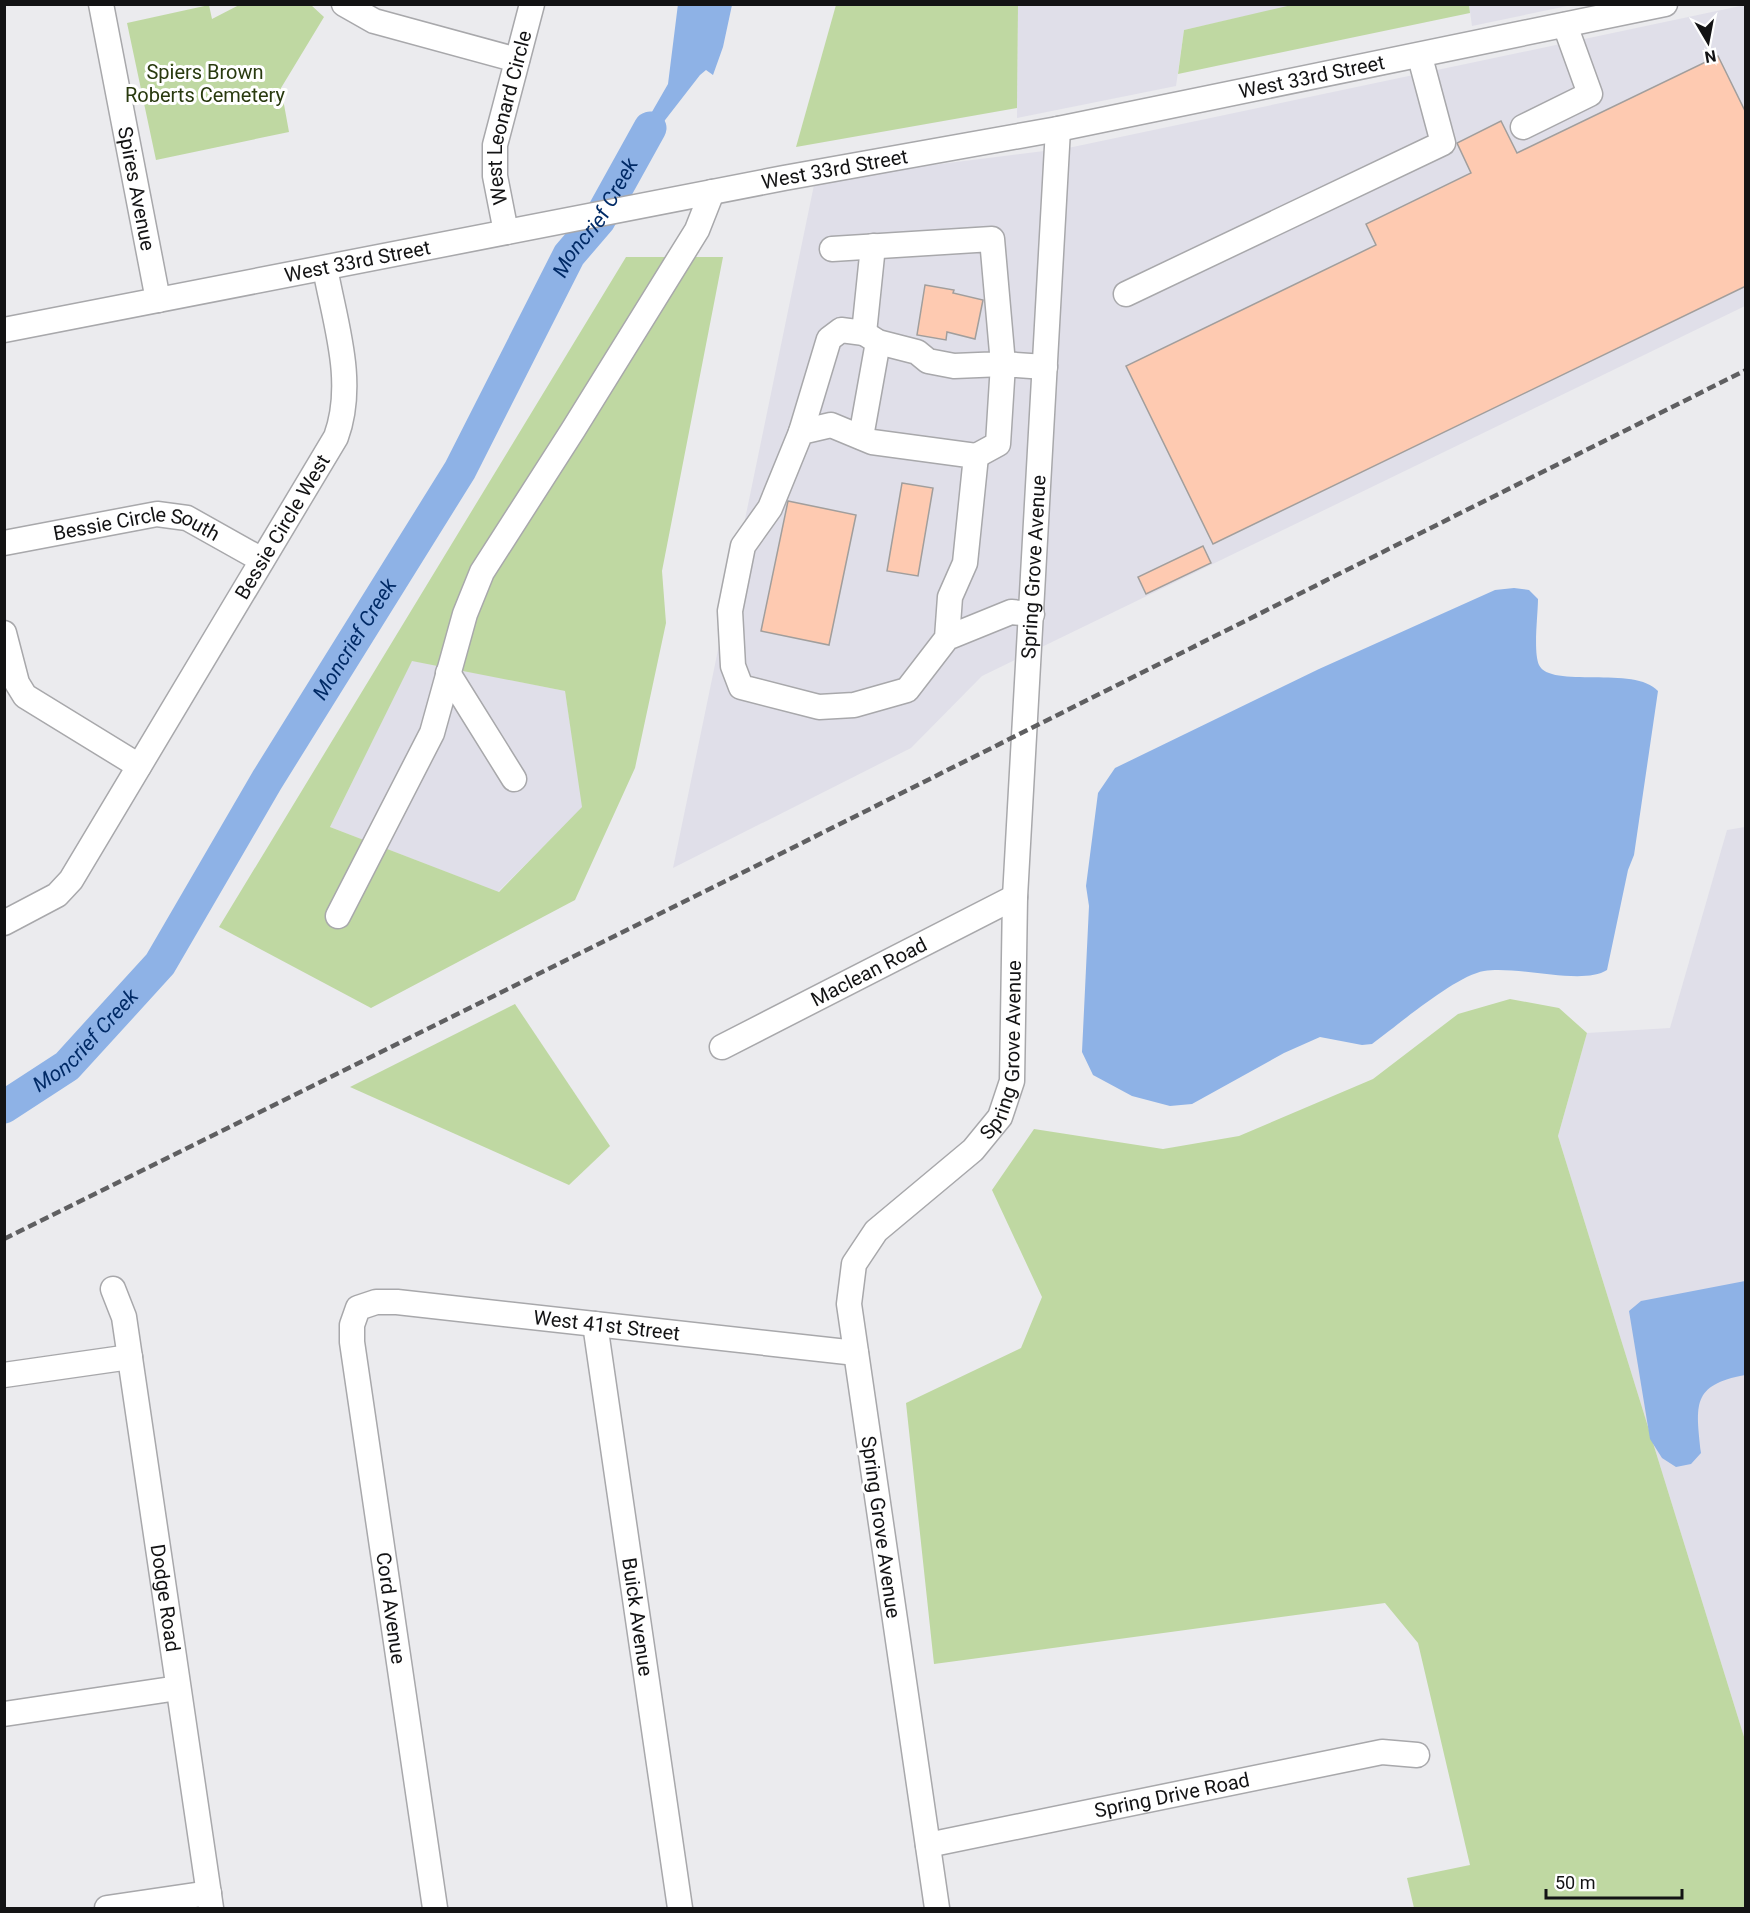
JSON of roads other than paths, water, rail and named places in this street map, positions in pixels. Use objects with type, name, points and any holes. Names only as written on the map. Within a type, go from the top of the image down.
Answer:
[{"type":"street","name":"Spires Avenue","points":[[101,4],[159,300]]},
{"type":"street","points":[[344,4],[374,21],[517,60]]},
{"type":"street","name":"West Leonard Circle","points":[[506,232],[494,159],[532,4]]},
{"type":"street","name":"West 33rd Street","points":[[4,330],[622,209],[984,140],[1058,129],[1420,57],[1665,4]]},
{"type":"street","points":[[1523,127],[1590,93],[1565,25]]},
{"type":"street","points":[[1126,294],[1443,143],[1420,57]]},
{"type":"street","name":"Spring Grove Avenue","points":[[937,1908],[849,1304],[854,1264],[876,1231],[973,1150],[1000,1117],[1012,1081],[1015,897],[1058,129]]},
{"type":"street","points":[[338,916],[432,733],[465,614],[482,572],[697,230],[712,192]]},
{"type":"street","points":[[801,432],[831,425],[872,442],[976,456],[998,444],[1003,364],[992,240],[832,249]]},
{"type":"street","points":[[861,437],[871,338],[873,246]]},
{"type":"street","name":"Bessie Circle West","points":[[4,923],[57,895],[71,880],[336,437],[343,418],[346,395],[345,371],[325,268]]},
{"type":"street","points":[[1032,614],[1011,612],[947,638],[907,690],[854,705],[819,707],[741,687],[732,666],[730,611],[743,546],[770,508],[801,432],[830,339],[841,330],[917,352],[927,361],[954,366],[1003,364],[1045,367]]},
{"type":"street","points":[[947,638],[950,597],[965,562],[976,456]]},
{"type":"street","name":"Bessie Circle South","points":[[4,543],[157,514],[174,514],[187,518],[262,560]]},
{"type":"street","points":[[4,633],[10,664],[25,696],[139,766]]},
{"type":"street","points":[[448,673],[514,779]]},
{"type":"street","name":"Maclean Road","points":[[722,1047],[1015,897]]},
{"type":"street","name":"Dodge Road","points":[[113,1289],[124,1317],[210,1901]]},
{"type":"street","name":"West 41st Street","points":[[358,1308],[376,1302],[397,1302],[856,1353]]},
{"type":"street","name":"Cord Avenue","points":[[358,1308],[352,1325],[352,1342],[435,1908]]},
{"type":"street","name":"Buick Avenue","points":[[595,1324],[680,1908]]},
{"type":"street","points":[[4,1375],[130,1357]]},
{"type":"street","points":[[4,1714],[178,1688]]},
{"type":"street","name":"Spring Drive Road","points":[[928,1845],[1382,1752],[1417,1755]]},
{"type":"street","points":[[107,1908],[210,1901]]},
{"type":"water","points":[[678,4],[732,5],[723,47],[713,75],[706,70],[700,75],[655,133],[645,124],[668,84]]},
{"type":"water","points":[[1514,588],[1529,590],[1538,599],[1536,651],[1539,665],[1546,672],[1559,676],[1631,679],[1647,683],[1658,691],[1634,855],[1628,870],[1607,970],[1582,976],[1484,971],[1443,991],[1372,1044],[1362,1045],[1320,1037],[1284,1053],[1192,1104],[1170,1106],[1132,1096],[1093,1075],[1082,1052],[1089,906],[1086,886],[1098,793],[1115,768],[1319,669],[1495,590]]},
{"type":"water","points":[[1745,1281],[1745,1375],[1727,1379],[1706,1391],[1698,1410],[1701,1453],[1691,1464],[1676,1467],[1662,1458],[1650,1439],[1629,1311],[1641,1301]]},
{"type":"waterway","name":"Moncrief Creek","points":[[4,1107],[67,1066],[160,964],[267,780],[460,470],[569,255],[599,220],[650,128]]},
{"type":"railway","points":[[4,1239],[778,855],[1746,370]]},
{"type":"park label","name":"Spiers Brown Roberts Cemetery","points":[[205,84]]}]
